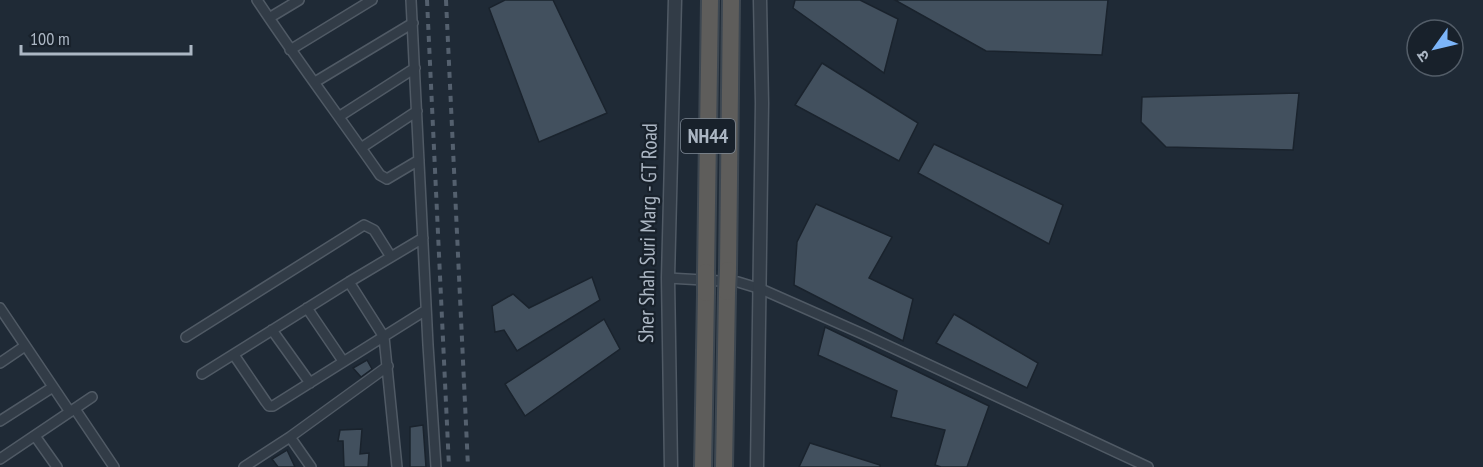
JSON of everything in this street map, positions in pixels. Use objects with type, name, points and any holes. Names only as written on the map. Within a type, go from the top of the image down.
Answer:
[{"type":"highway","name":"NH44","points":[[703,467],[710,0]]},
{"type":"highway","name":"NH44","points":[[724,467],[732,0]]},
{"type":"street","points":[[257,0],[290,50],[383,178],[392,176],[419,160]]},
{"type":"street","points":[[269,18],[299,0]]},
{"type":"street","points":[[290,50],[372,0]]},
{"type":"street","points":[[411,0],[436,467]]},
{"type":"street","name":"Sher Shah Suri Marg - GT Road","points":[[671,467],[668,279],[675,0]]},
{"type":"street","points":[[757,467],[761,289],[760,0]]},
{"type":"street","points":[[315,82],[412,23]]},
{"type":"street","points":[[340,116],[414,68]]},
{"type":"street","points":[[361,148],[417,111]]},
{"type":"street","points":[[186,337],[364,225],[374,230],[391,257]]},
{"type":"street","points":[[202,374],[423,238]]},
{"type":"street","points":[[668,279],[738,282],[761,289],[1148,467]]},
{"type":"street","points":[[349,282],[384,337],[397,467]]},
{"type":"street","points":[[0,308],[53,387],[73,410],[114,467]]},
{"type":"street","points":[[308,308],[343,361]]},
{"type":"street","points":[[234,355],[269,406],[279,404],[426,310]]},
{"type":"street","points":[[272,330],[310,383]]},
{"type":"street","points":[[0,363],[26,346]]},
{"type":"street","points":[[244,467],[290,437],[388,366]]},
{"type":"street","points":[[0,421],[53,387]]},
{"type":"street","points":[[0,459],[92,397]]},
{"type":"street","points":[[35,436],[57,467]]},
{"type":"street","points":[[290,437],[311,467]]},
{"type":"building","points":[[505,0],[553,0],[607,113],[539,142],[489,8]]},
{"type":"building","points":[[795,0],[860,0],[898,19],[884,73],[793,8]]},
{"type":"building","points":[[895,0],[1108,0],[1102,55],[986,51]]},
{"type":"building","points":[[822,63],[918,123],[899,161],[795,105]]},
{"type":"building","points":[[1299,93],[1293,150],[1166,147],[1141,122],[1142,97]]},
{"type":"building","points":[[934,144],[1063,205],[1049,244],[918,173]]},
{"type":"building","points":[[816,204],[892,237],[869,278],[913,299],[903,341],[794,285],[797,242]]},
{"type":"building","points":[[592,277],[600,300],[517,351],[504,330],[495,332],[492,306],[513,294],[529,308]]},
{"type":"building","points":[[954,314],[1038,363],[1027,388],[936,343]]},
{"type":"building","points":[[604,319],[620,349],[525,416],[505,384]]},
{"type":"building","points":[[825,327],[989,406],[967,467],[935,465],[945,430],[891,417],[897,391],[818,355]]},
{"type":"building","points":[[367,360],[372,369],[361,377],[353,368]]},
{"type":"building","points":[[423,425],[426,467],[410,467],[410,427]]},
{"type":"building","points":[[362,429],[360,454],[369,453],[368,467],[344,467],[343,441],[338,441],[340,430]]},
{"type":"building","points":[[810,443],[880,465],[880,467],[799,467]]},
{"type":"building","points":[[287,450],[295,467],[278,467],[272,459]]},
{"type":"railway","points":[[427,0],[449,467]]},
{"type":"railway","points":[[446,0],[468,467]]}]
